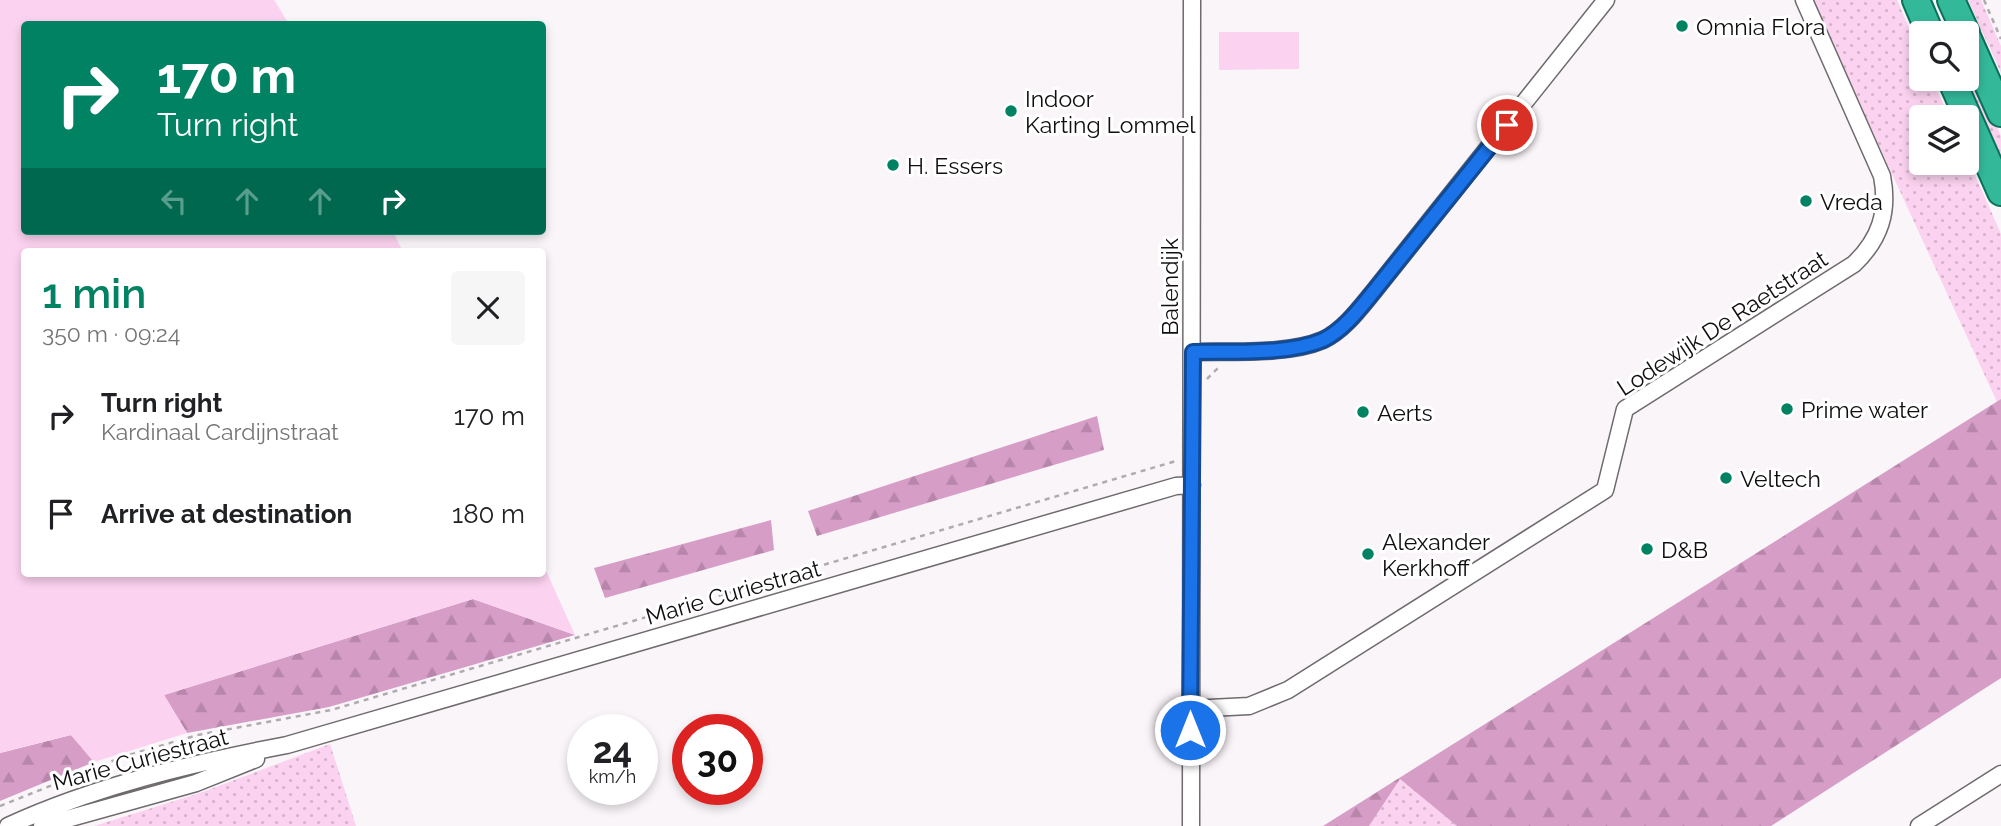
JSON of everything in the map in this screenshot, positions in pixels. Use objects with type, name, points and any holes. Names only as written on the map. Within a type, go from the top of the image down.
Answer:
[{"type":"highway","points":[[1916,0],[1925,21]]},
{"type":"highway","points":[[1951,0],[1960,21]]},
{"type":"highway","points":[[1979,64],[2001,113]]},
{"type":"highway","points":[[1956,91],[2001,192]]},
{"type":"street","name":"Balendijk","points":[[1191,826],[1192,0]]},
{"type":"street","points":[[1193,352],[1304,345],[1324,339],[1342,327],[1374,291],[1606,0]]},
{"type":"street","name":"Lodewijk De Raetstraat","points":[[1190,709],[1249,706],[1288,690],[1605,490],[1625,409],[1854,264],[1866,252],[1884,218],[1886,199],[1882,176],[1804,0]]},
{"type":"street","name":"Marie Curiestraat","points":[[8,826],[54,805],[168,772],[287,745],[1043,524],[1176,486],[1192,485]]},
{"type":"street","name":"Marie Curiestraat","points":[[42,826],[196,782],[287,745]]},
{"type":"street","points":[[1919,826],[2001,774]]},
{"type":"path","points":[[1984,0],[2001,39]]},
{"type":"path","points":[[0,806],[125,756],[198,735],[331,710],[1176,461]]},
{"type":"shaded area","points":[[0,0],[274,0],[287,21],[21,21],[21,235],[395,235],[401,248],[21,248],[21,577],[546,577],[546,571],[575,635],[473,599],[164,695],[187,733],[94,762],[71,735],[0,753]]},
{"type":"shaded area","points":[[1812,0],[1897,0],[1909,28],[1909,91],[1937,91],[1944,105],[1909,105],[1909,175],[1975,175],[2001,234],[2001,399],[1997,402]]},
{"type":"shaded area","points":[[1968,0],[1981,0],[2001,46],[2001,73],[1979,21]]},
{"type":"shaded area","points":[[1219,32],[1299,32],[1299,69],[1219,70]]},
{"type":"shaded area","points":[[1979,87],[2001,136],[2001,170],[1979,121],[1979,105],[1972,105],[1965,91],[1979,91]]},
{"type":"shaded area","points":[[330,744],[356,826],[94,826],[200,793]]},
{"type":"shaded area","points":[[1400,779],[1457,826],[1369,826]]},
{"type":"green space","points":[[2001,399],[2001,678],[1771,826],[1457,826],[1400,779],[1369,826],[1323,826]]},
{"type":"green space","points":[[1097,416],[1104,450],[817,536],[808,511]]},
{"type":"green space","points":[[771,520],[774,550],[605,598],[594,568]]},
{"type":"green space","points":[[473,599],[575,635],[329,707],[187,733],[164,695]]},
{"type":"green space","points":[[71,735],[94,762],[0,801],[0,753]]},
{"type":"place","name":"Omnia Flora","points":[[1682,26]]},
{"type":"place","name":"Indoor Karting Lommel","points":[[1011,111]]},
{"type":"place","name":"H. Essers","points":[[893,165]]},
{"type":"place","name":"Vreda","points":[[1806,201]]},
{"type":"place","name":"Prime water","points":[[1787,409]]},
{"type":"place","name":"Aerts","points":[[1363,412]]},
{"type":"place","name":"Veltech","points":[[1726,478]]},
{"type":"place","name":"D&B","points":[[1647,549]]},
{"type":"place","name":"Alexander Kerkhoff","points":[[1368,554]]},
{"type":"route","points":[[1190,730],[1193,352],[1304,345],[1324,339],[1342,327],[1507,125]]}]
